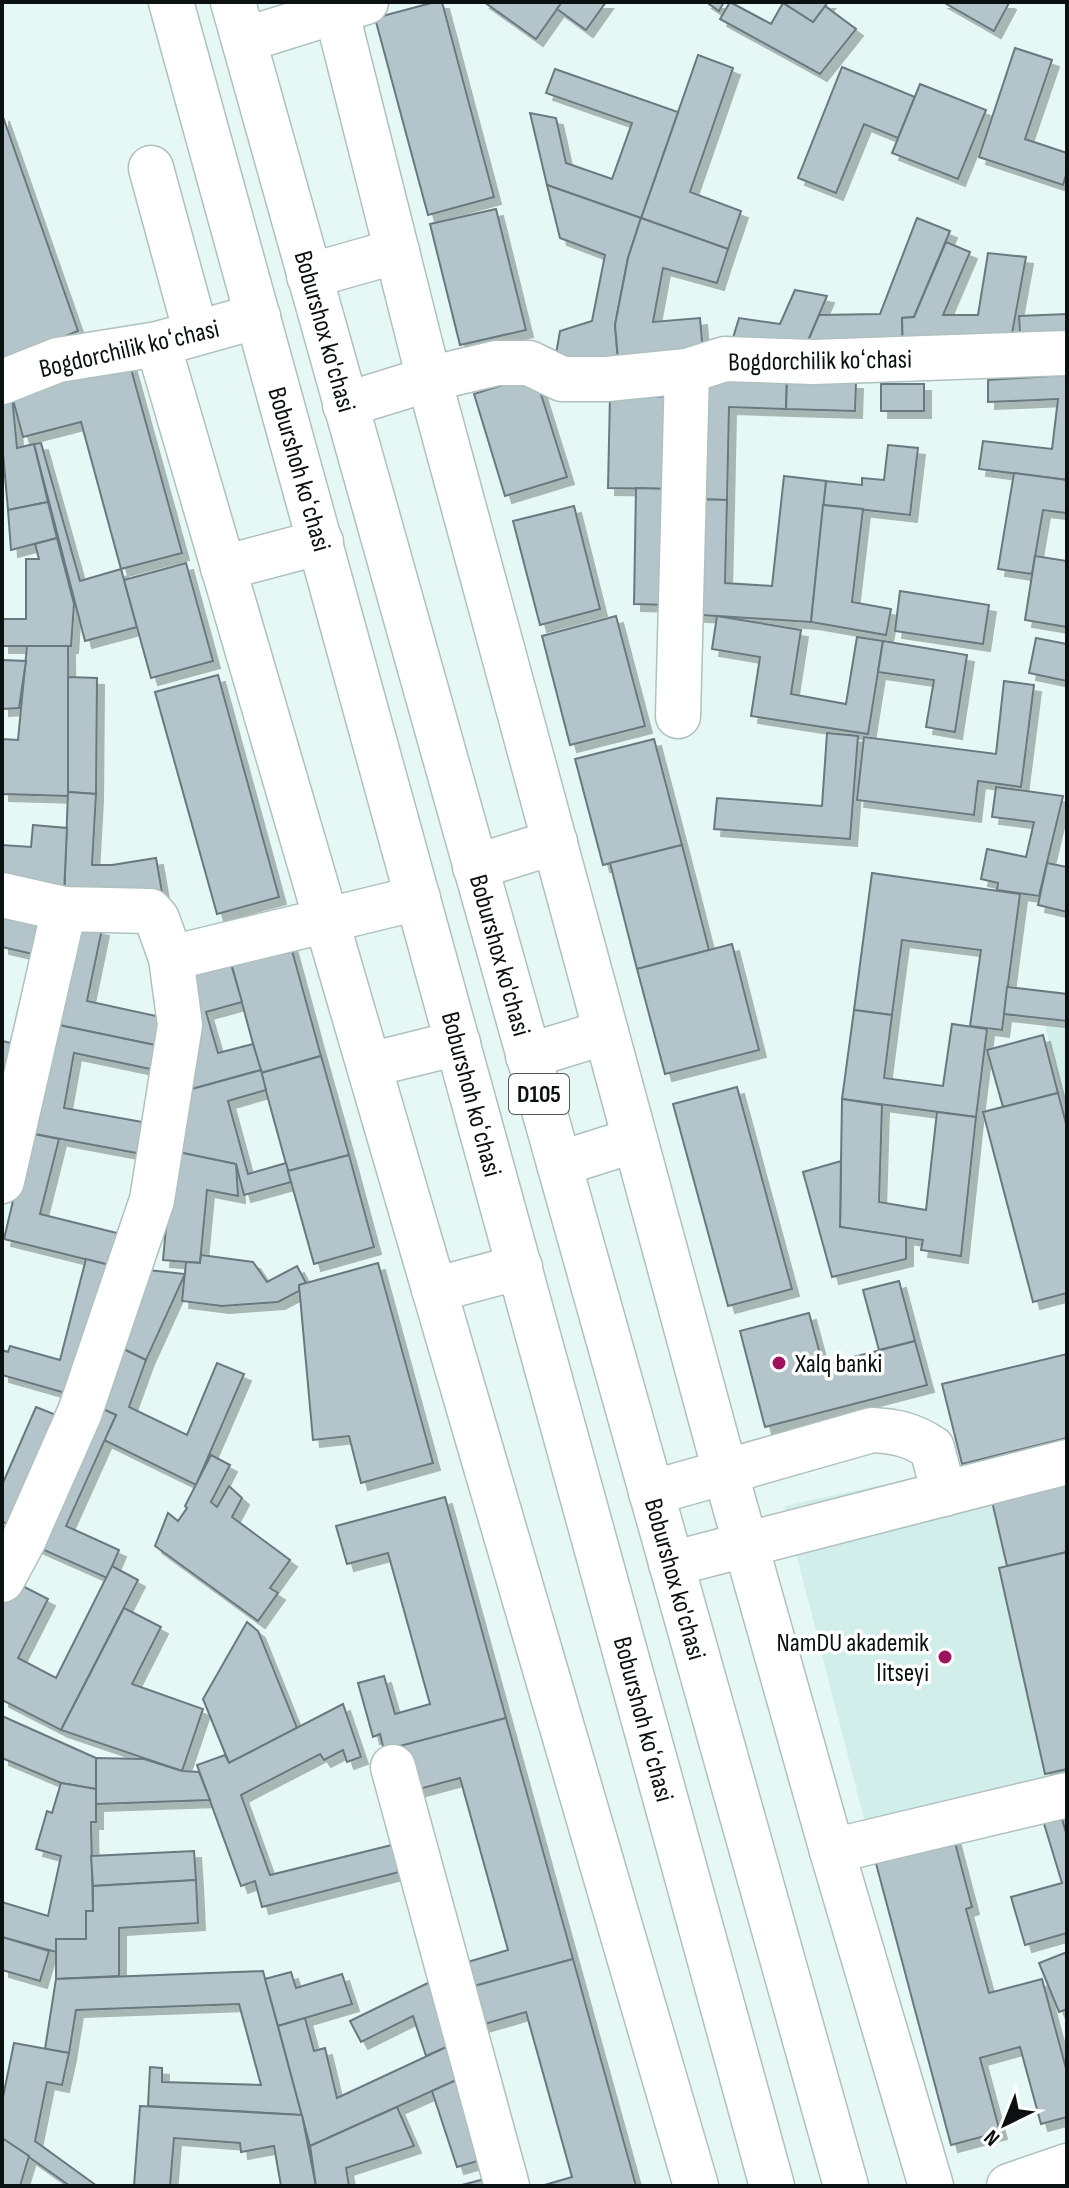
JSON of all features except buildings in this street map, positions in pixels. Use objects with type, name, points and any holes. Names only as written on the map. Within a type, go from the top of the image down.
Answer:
[{"type":"street","name":"Boburshoh koʻchasi","points":[[171,2],[772,2186]]},
{"type":"street","points":[[238,21],[345,5],[397,251],[429,379],[725,1471],[931,2186]]},
{"type":"street","name":"Boburshox ko'chasi","points":[[238,21],[846,2186]]},
{"type":"street","points":[[151,168],[177,338],[223,568],[696,2186]]},
{"type":"street","points":[[309,276],[397,251]]},
{"type":"street","name":"Bogdorchilik koʻchasi","points":[[2,382],[58,360],[177,338],[258,316]]},
{"type":"street","name":"Bogdorchilik koʻchasi","points":[[345,405],[429,379],[497,363],[529,363],[562,379],[607,379],[687,371],[725,359],[813,362],[1067,353]]},
{"type":"street","points":[[678,716],[687,371]]},
{"type":"street","points":[[223,568],[321,542]]},
{"type":"street","points":[[475,867],[555,842]]},
{"type":"street","points":[[2,895],[64,909],[150,911],[157,919],[171,958],[180,1025],[152,1200],[80,1412],[24,1539],[2,1580]]},
{"type":"street","points":[[171,958],[418,898]]},
{"type":"street","points":[[2,1181],[64,909]]},
{"type":"street","points":[[528,1056],[606,1032]]},
{"type":"street","points":[[369,1065],[458,1043]]},
{"type":"street","points":[[559,1164],[635,1140]]},
{"type":"street","points":[[434,1290],[520,1267]]},
{"type":"street","points":[[651,1493],[872,1430],[897,1431],[917,1438],[932,1448],[944,1494]]},
{"type":"street","points":[[671,1564],[1067,1462]]},
{"type":"street","points":[[393,1767],[507,2186]]},
{"type":"street","points":[[832,1851],[1067,1795]]},
{"type":"street","points":[[1009,2186],[1067,2166]]},
{"type":"shaded area","points":[[1045,1025],[1067,1027],[1067,1114]]},
{"type":"shaded area","name":"NamDU akademik litseyi","points":[[1067,1445],[1067,1808],[872,1850],[784,1506]]},
{"type":"place","name":"Xalq banki","points":[[779,1363]]},
{"type":"place","name":"NamDU akademik litseyi","points":[[945,1657]]}]
